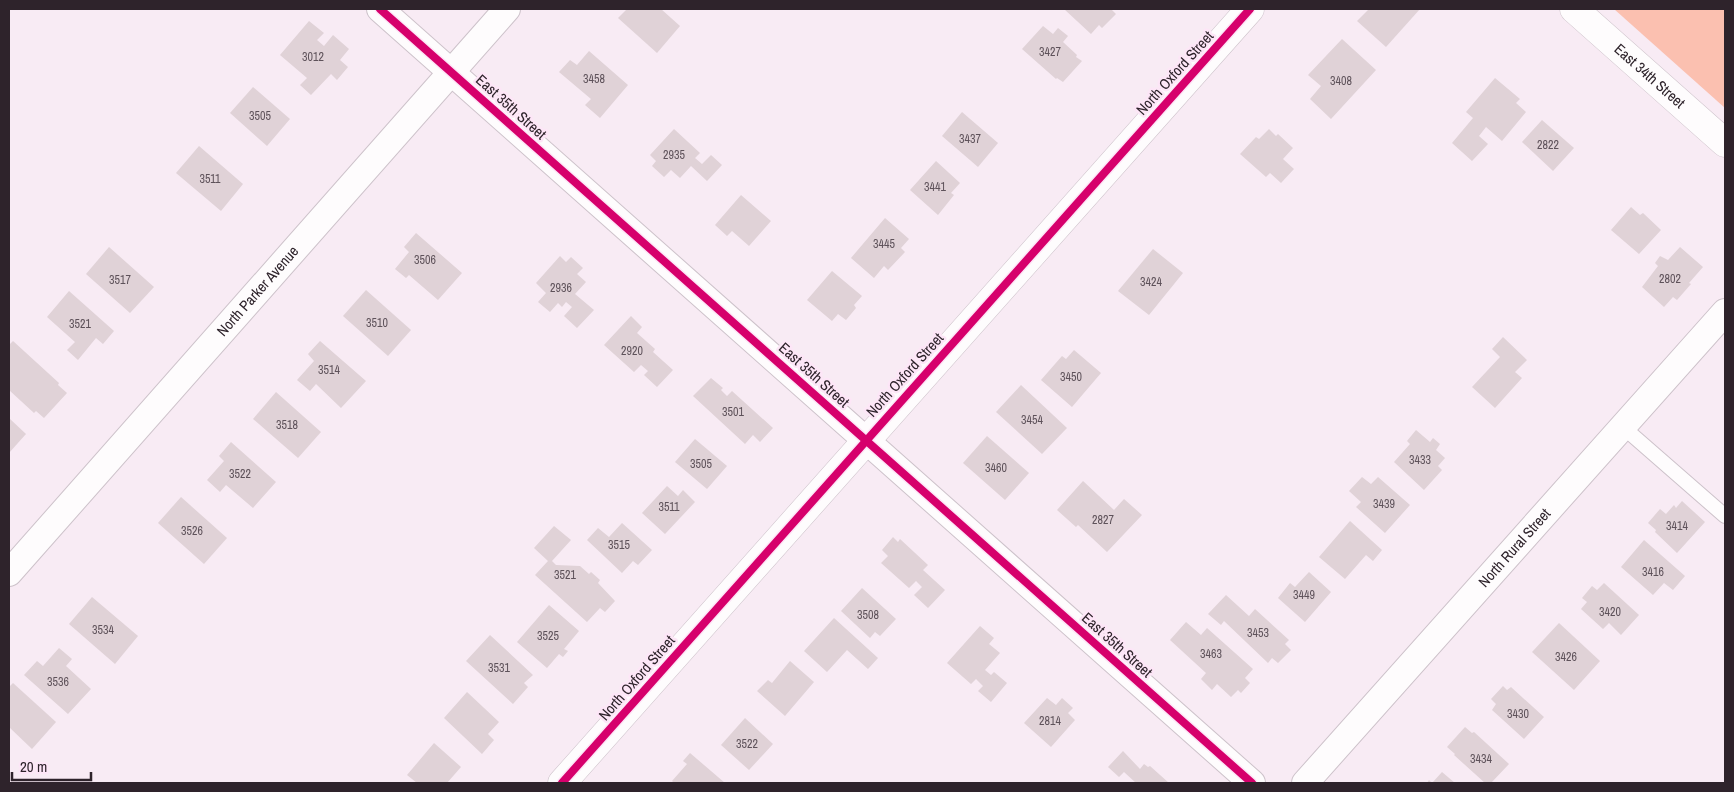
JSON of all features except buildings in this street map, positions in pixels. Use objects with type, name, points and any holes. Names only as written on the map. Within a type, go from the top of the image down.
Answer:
[{"type":"street","name":"East 35th Street","points":[[380,9],[1252,783]]},
{"type":"street","name":"North Parker Avenue","points":[[9,572],[507,9]]},
{"type":"street","name":"North Oxford Street","points":[[562,783],[1250,9]]},
{"type":"street","name":"East 34th Street","points":[[1574,9],[1725,143]]},
{"type":"street","name":"North Rural Street","points":[[1305,783],[1725,312]]},
{"type":"lane","points":[[1623,427],[1725,516]]},
{"type":"shaded area","points":[[1614,9],[1725,9],[1725,108]]},
{"type":"cycle path","points":[[380,9],[1252,783]]},
{"type":"cycle path","points":[[562,783],[1250,9]]}]
